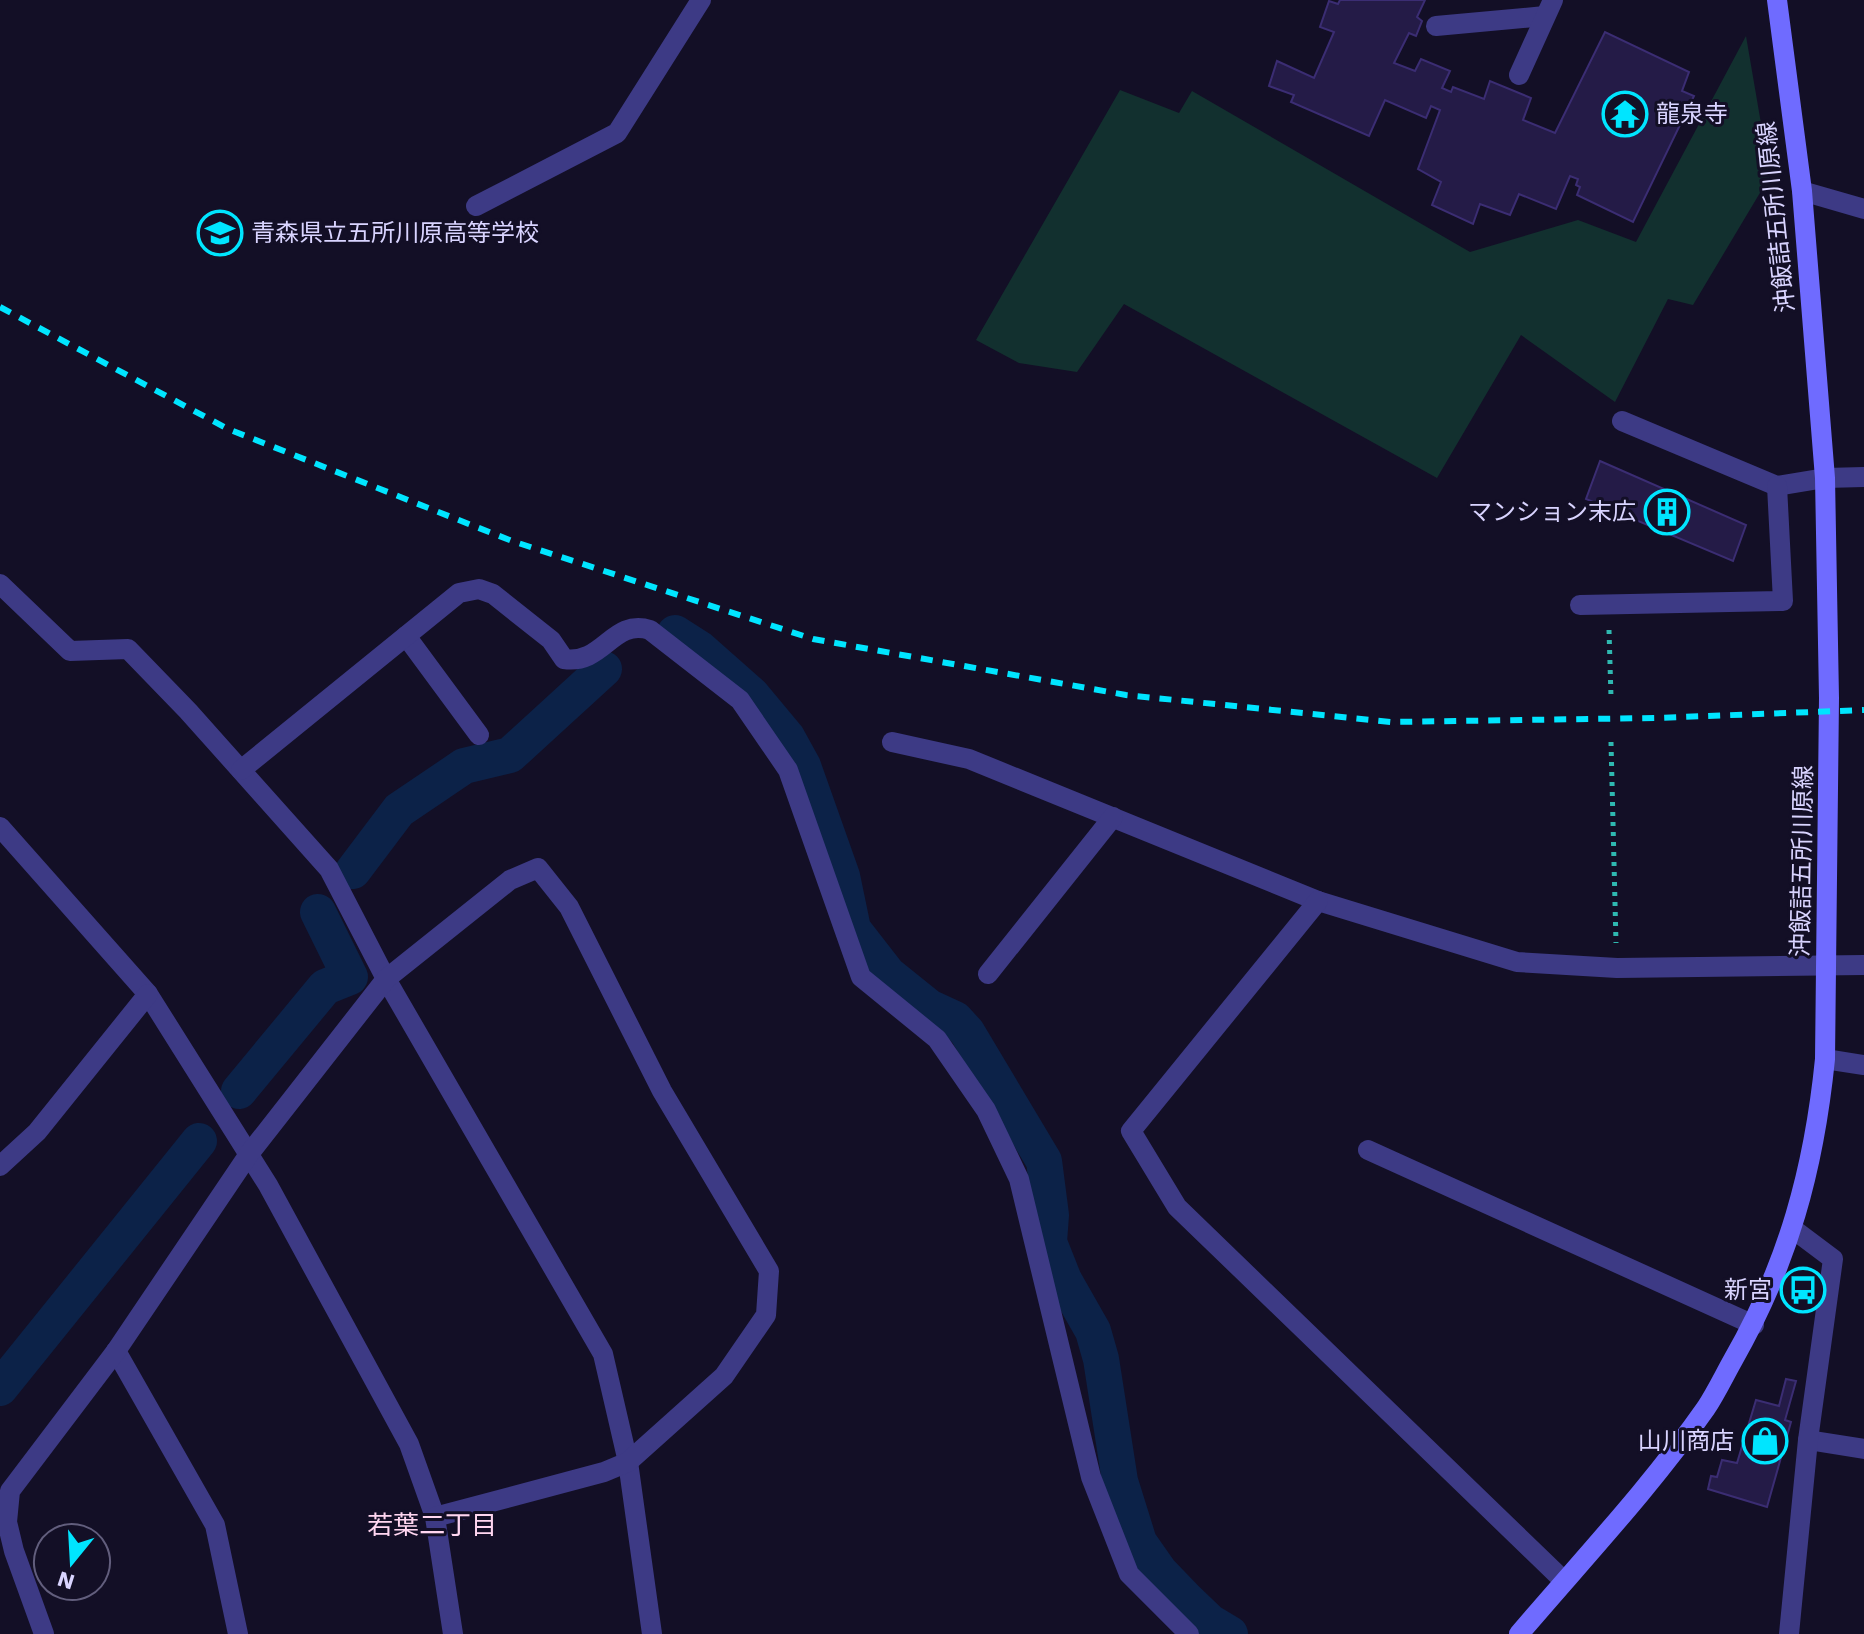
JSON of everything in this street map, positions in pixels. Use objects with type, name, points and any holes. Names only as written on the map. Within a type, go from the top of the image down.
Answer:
[{"type":"main road","name":"沖飯詰五所川原線","points":[[1519,1634],[1639,1494],[1707,1407],[1754,1325],[1793,1229],[1809,1174],[1820,1107],[1825,1059],[1827,964],[1829,698],[1825,478],[1802,191],[1777,0]]},
{"type":"street","points":[[476,206],[617,133],[701,0]]},
{"type":"street","points":[[1436,26],[1549,8]]},
{"type":"street","points":[[1519,75],[1549,8]]},
{"type":"street","points":[[1802,191],[1864,209]]},
{"type":"street","points":[[1622,421],[1777,486],[1825,478],[1864,477]]},
{"type":"street","points":[[1580,605],[1783,601],[1777,486]]},
{"type":"street","points":[[0,584],[70,651],[128,649],[329,869],[386,979],[603,1354],[628,1462],[652,1634]]},
{"type":"street","points":[[241,770],[459,593],[479,589],[493,594],[551,640],[564,659],[574,661],[594,653],[626,629],[637,626],[650,630],[740,700],[788,770],[861,977],[937,1039],[986,1110],[1019,1179],[1091,1477],[1129,1574],[1189,1634]]},
{"type":"street","points":[[406,636],[479,735]]},
{"type":"street","points":[[892,742],[969,759],[1318,901],[1517,962],[1617,968],[1864,965]]},
{"type":"street","points":[[988,974],[1113,817]]},
{"type":"street","points":[[1,831],[148,994],[249,1154],[409,1444],[435,1517],[453,1634]]},
{"type":"street","points":[[44,1634],[14,1551],[7,1522],[10,1491],[116,1351],[249,1154],[386,979],[510,880],[538,868],[569,907],[662,1091],[769,1271],[766,1315],[724,1376],[628,1462],[604,1472],[435,1517]]},
{"type":"street","points":[[1318,901],[1131,1131],[1177,1207],[1564,1581]]},
{"type":"street","points":[[0,1166],[37,1132],[148,994]]},
{"type":"street","points":[[1825,1059],[1864,1065]]},
{"type":"street","points":[[1368,1150],[1754,1325]]},
{"type":"street","points":[[1789,1634],[1808,1440],[1833,1259],[1793,1229]]},
{"type":"street","points":[[116,1351],[215,1525],[238,1634]]},
{"type":"street","points":[[1808,1440],[1864,1449]]},
{"type":"path","points":[[1608,605],[1611,697]]},
{"type":"path","points":[[1611,742],[1617,968]]},
{"type":"green space","points":[[1746,36],[1770,176],[1693,305],[1668,299],[1615,402],[1521,335],[1437,478],[1124,304],[1077,372],[1019,363],[976,340],[1120,90],[1179,113],[1192,91],[1470,252],[1578,220],[1636,242]]},
{"type":"building","name":"龍泉寺","points":[[1340,0],[1425,0],[1417,17],[1422,21],[1416,36],[1409,33],[1394,63],[1415,71],[1421,59],[1450,71],[1442,88],[1451,92],[1453,87],[1484,99],[1490,81],[1531,98],[1523,120],[1555,133],[1605,32],[1689,72],[1682,91],[1694,96],[1633,222],[1577,195],[1580,187],[1576,185],[1578,179],[1570,176],[1556,209],[1519,194],[1510,215],[1480,204],[1473,224],[1432,205],[1441,182],[1418,169],[1440,110],[1431,106],[1426,118],[1385,100],[1369,136],[1291,102],[1294,95],[1269,86],[1277,61],[1314,78],[1334,32],[1320,27],[1329,1],[1338,4]]},
{"type":"building","name":"マンション末広","points":[[1600,461],[1746,525],[1733,561],[1586,499]]},
{"type":"building","name":"山川商店","points":[[1786,1379],[1796,1381],[1785,1420],[1791,1422],[1767,1507],[1708,1489],[1711,1476],[1717,1477],[1722,1460],[1737,1463],[1756,1400],[1779,1406]]},
{"type":"waterway","points":[[675,633],[700,649],[752,695],[787,737],[803,766],[842,876],[853,929],[888,974],[929,1007],[955,1019],[967,1032],[1044,1161],[1051,1215],[1049,1242],[1064,1280],[1093,1331],[1101,1359],[1120,1481],[1139,1542],[1160,1572],[1186,1599],[1210,1622],[1230,1634]]},
{"type":"waterway","points":[[353,871],[399,810],[464,766],[510,755],[604,669]]},
{"type":"waterway","points":[[239,1091],[325,987],[350,977],[318,912]]},
{"type":"waterway","points":[[0,1388],[199,1141]]},
{"type":"railway","points":[[0,307],[228,429],[512,541],[813,639],[1126,695],[1391,722],[1655,718],[1864,710]]},
{"type":"place","name":"龍泉寺","points":[[1625,114]]},
{"type":"place","name":"青森県立五所川原高等学校","points":[[220,233]]},
{"type":"place","name":"マンション末広","points":[[1667,512]]},
{"type":"place","name":"新宮","points":[[1803,1290]]},
{"type":"place","name":"山川商店","points":[[1765,1441]]},
{"type":"district","name":"若葉二丁目","points":[[432,1525]]}]
